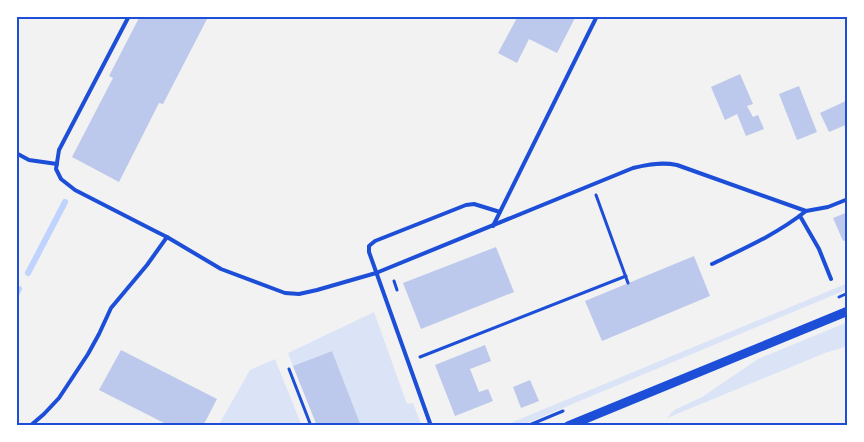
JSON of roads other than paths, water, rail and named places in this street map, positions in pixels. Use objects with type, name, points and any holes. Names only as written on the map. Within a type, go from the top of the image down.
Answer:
[{"type":"street","points":[[568,426],[848,311]]},
{"type":"lane","points":[[129,16],[59,150],[56,169],[61,179],[75,190],[168,237],[221,269],[285,293],[299,294],[376,273],[634,168],[649,164],[667,163],[677,165],[806,211]]},
{"type":"lane","points":[[493,226],[597,16]]},
{"type":"lane","points":[[16,153],[29,160],[57,164]]},
{"type":"lane","points":[[712,264],[773,234],[806,211],[828,207],[848,199]]},
{"type":"lane","points":[[431,426],[376,273],[369,252],[369,246],[375,241],[466,205],[474,204],[500,212]]},
{"type":"lane","points":[[800,216],[819,249],[831,279]]},
{"type":"lane","points":[[30,426],[59,398],[88,354],[111,308],[168,237]]},
{"type":"waterway","points":[[28,273],[65,202]]},
{"type":"waterway","points":[[16,295],[19,289]]}]
